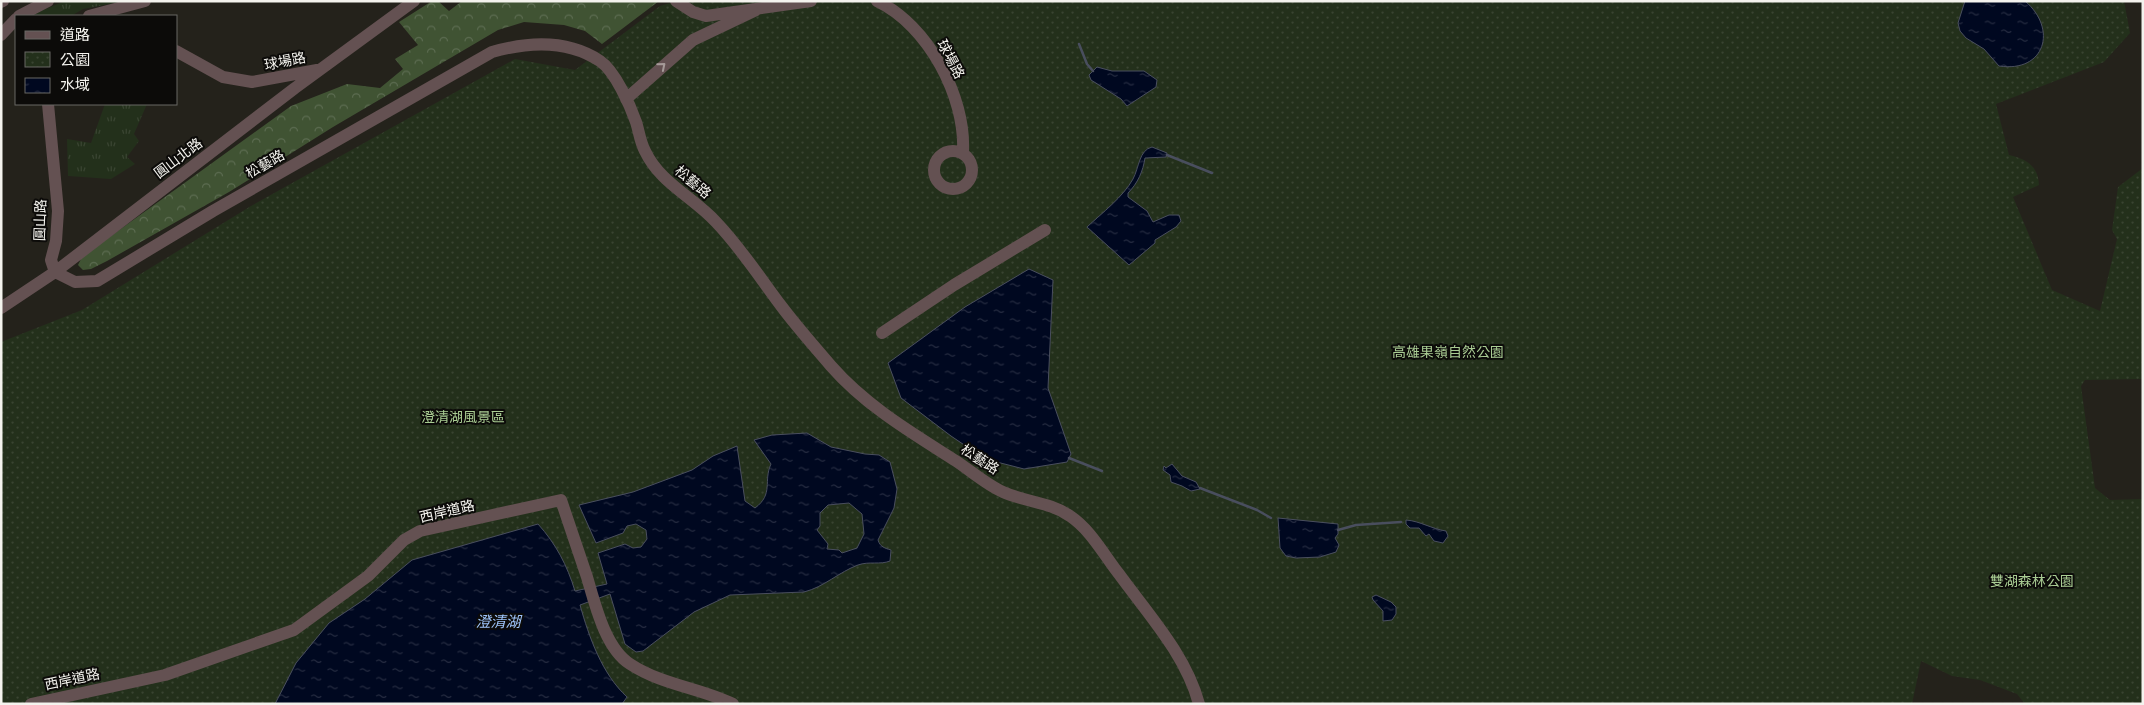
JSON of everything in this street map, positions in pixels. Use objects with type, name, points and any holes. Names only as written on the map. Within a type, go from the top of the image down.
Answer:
[{"type":"street","points":[[21,15],[48,1]]},
{"type":"street","points":[[93,15],[145,1]]},
{"type":"street","name":"球場路","points":[[178,52],[224,76],[252,82],[320,70],[414,1]]},
{"type":"street","points":[[676,1],[693,12],[706,16],[811,1]]},
{"type":"street","name":"球場路","points":[[877,1],[902,16],[931,50],[944,73],[958,111],[963,152]]},
{"type":"street","points":[[626,99],[693,40],[756,10]]},
{"type":"street","points":[[1,35],[15,20]]},
{"type":"street","name":"松藝路","points":[[55,272],[75,282],[97,281],[213,211],[492,52],[517,45],[559,46],[582,52],[602,62],[613,77],[626,99],[645,151],[657,171],[668,183],[699,206],[716,222],[743,254],[796,325],[849,386],[898,424],[1003,492],[1061,510],[1085,528],[1176,652],[1196,692],[1199,704]]},
{"type":"street","name":"圓山北路","points":[[55,272],[320,70]]},
{"type":"street","points":[[613,77],[619,95],[639,135]]},
{"type":"street","name":"圓山路","points":[[48,105],[58,211],[56,241],[51,260],[55,272]]},
{"type":"street","points":[[882,333],[954,285],[1045,230]]},
{"type":"street","points":[[1,308],[55,272]]},
{"type":"street","name":"西岸道路","points":[[31,704],[165,675],[294,630],[368,576],[404,540],[420,532],[561,500],[596,609],[612,644],[628,663],[670,684],[718,696],[733,704]]},
{"type":"green space","points":[[65,1],[125,1],[83,9],[73,15],[31,15]]},
{"type":"green space","points":[[432,1],[438,1],[449,11],[462,1],[659,1],[602,44],[585,31],[564,25],[524,22],[498,30],[333,127],[229,192],[107,261],[91,269],[83,270],[78,265],[82,257],[291,106],[347,84],[380,88],[403,69],[395,59],[418,45],[399,22]]},
{"type":"green space","points":[[677,1],[2124,1],[2130,33],[2104,62],[1996,104],[2009,155],[2030,164],[2038,178],[2039,185],[2013,197],[2052,290],[2100,311],[2117,239],[2112,230],[2118,187],[2143,168],[2143,379],[2085,380],[2081,386],[2095,488],[2110,500],[2143,499],[2143,701],[2138,704],[2025,704],[2017,694],[1980,680],[1952,676],[1921,661],[1912,704],[1,704],[1,342],[82,310],[251,206],[515,59],[575,70],[660,6]]},
{"type":"green space","points":[[105,105],[147,105],[134,134],[139,141],[127,157],[135,164],[111,179],[68,176],[67,139],[91,143]]},
{"type":"water","points":[[1965,1],[2025,1],[2035,12],[2041,24],[2042,47],[2036,56],[2027,63],[2015,66],[1999,66],[1984,49],[1966,38],[1960,31],[1958,23]]},
{"type":"water","points":[[1097,67],[1112,71],[1144,71],[1157,80],[1156,87],[1127,106],[1121,99],[1091,80],[1089,75]]},
{"type":"water","points":[[1152,147],[1167,153],[1166,157],[1145,158],[1140,177],[1128,193],[1128,197],[1147,211],[1153,222],[1169,215],[1179,215],[1181,221],[1176,227],[1155,240],[1155,243],[1129,265],[1087,227],[1129,186],[1144,152]]},
{"type":"water","points":[[1029,269],[1053,280],[1048,388],[1071,454],[1067,462],[1024,469],[985,459],[901,398],[888,363],[965,307]]},
{"type":"water","name":"澄清湖","points":[[807,433],[831,447],[879,455],[890,462],[897,489],[894,508],[878,540],[881,546],[891,550],[890,561],[858,565],[818,587],[804,592],[730,595],[694,612],[643,651],[636,652],[625,644],[610,594],[580,605],[592,642],[604,666],[618,688],[627,697],[622,704],[275,704],[296,663],[329,623],[365,599],[412,560],[538,524],[560,555],[575,591],[607,584],[598,553],[625,544],[633,548],[641,547],[647,539],[646,530],[636,524],[627,526],[623,533],[596,543],[579,505],[633,492],[692,470],[713,456],[737,446],[745,501],[755,508],[764,498],[771,464],[754,440],[772,435]],"holes":[[[849,503],[862,514],[864,534],[857,548],[842,553],[839,550],[827,549],[828,544],[817,530],[820,526],[820,513],[828,505]]]},
{"type":"water","points":[[1172,464],[1182,476],[1196,482],[1200,489],[1191,491],[1171,482],[1170,475],[1163,470],[1164,466],[1166,468]]},
{"type":"water","points":[[1278,518],[1338,524],[1338,534],[1335,538],[1339,545],[1336,552],[1320,557],[1296,558],[1286,556],[1280,548]]},
{"type":"water","points":[[1406,520],[1446,531],[1448,536],[1443,543],[1434,541],[1429,534],[1426,536],[1419,528],[1410,528],[1406,524]]},
{"type":"water","points":[[1376,595],[1391,602],[1396,607],[1396,614],[1392,620],[1383,621],[1383,611],[1372,597]]},
{"type":"waterway","points":[[1079,44],[1087,64],[1093,71]]},
{"type":"waterway","points":[[1167,155],[1212,173]]},
{"type":"waterway","points":[[1069,458],[1102,471]]},
{"type":"waterway","points":[[1200,488],[1257,510],[1271,518]]},
{"type":"waterway","points":[[1338,530],[1356,525],[1401,522]]},
{"type":"park label","name":"高雄果嶺自然公園","points":[[1448,352]]},
{"type":"park label","name":"澄清湖風景區","points":[[463,417]]},
{"type":"park label","name":"雙湖森林公園","points":[[2032,581]]}]
